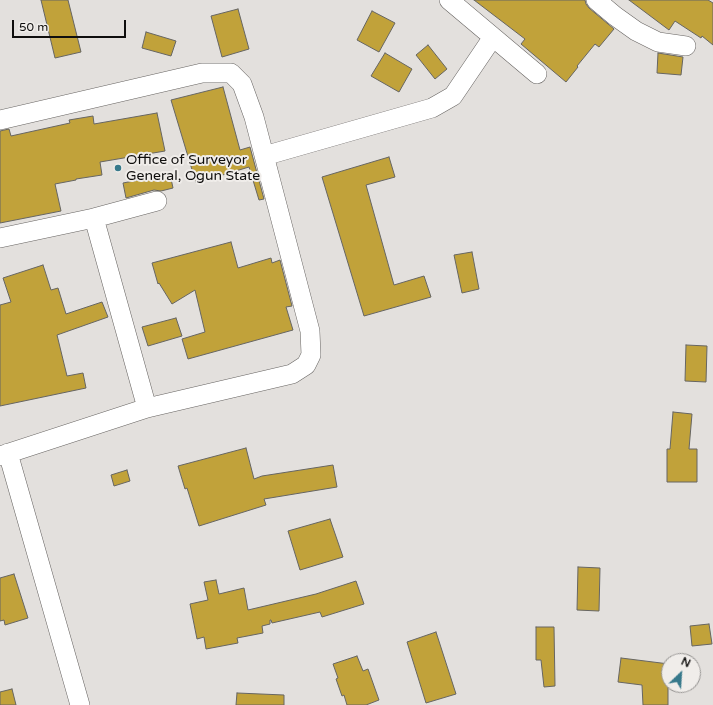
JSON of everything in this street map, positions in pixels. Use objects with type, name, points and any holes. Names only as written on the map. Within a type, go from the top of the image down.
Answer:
[{"type":"street","points":[[449,0],[537,74]]},
{"type":"street","points":[[596,0],[636,31],[658,42],[686,46]]},
{"type":"street","points":[[264,156],[432,108],[453,96],[493,37]]},
{"type":"street","points":[[0,120],[202,73],[231,73],[242,84],[254,117],[310,331],[311,355],[306,365],[292,374],[147,408],[4,454],[80,705]]},
{"type":"street","points":[[0,238],[94,218],[157,201]]},
{"type":"street","points":[[94,218],[147,408]]},
{"type":"building","points":[[41,0],[68,0],[81,52],[55,58]]},
{"type":"building","points":[[474,0],[585,0],[589,8],[614,29],[599,47],[595,44],[566,82],[521,44],[525,39]]},
{"type":"building","points":[[629,0],[708,0],[713,3],[713,45],[702,36],[701,38],[675,21],[669,30]]},
{"type":"building","points":[[238,9],[249,49],[222,57],[211,16]]},
{"type":"building","points":[[372,11],[395,23],[379,52],[357,40]]},
{"type":"building","points":[[146,32],[176,41],[171,56],[142,48]]},
{"type":"building","points":[[428,45],[447,69],[435,79],[416,55]]},
{"type":"building","points":[[385,53],[412,69],[399,92],[371,76]]},
{"type":"building","points":[[658,53],[683,57],[681,75],[657,73]]},
{"type":"building","points":[[223,87],[240,150],[250,147],[264,199],[259,200],[249,167],[196,183],[171,100]]},
{"type":"building","points":[[157,113],[165,151],[100,162],[102,175],[55,184],[61,211],[0,223],[0,131],[9,129],[11,136],[70,123],[69,120],[93,116],[94,124]]},
{"type":"building","points":[[389,157],[395,177],[366,185],[394,285],[424,276],[431,297],[364,316],[322,177]]},
{"type":"building","points":[[170,174],[173,188],[161,191],[154,190],[126,198],[123,183]]},
{"type":"building","points":[[231,242],[238,268],[271,258],[272,263],[280,260],[292,306],[286,307],[293,330],[188,359],[182,339],[205,332],[195,290],[172,304],[159,283],[158,284],[152,263]]},
{"type":"building","points":[[472,252],[479,289],[462,293],[454,255]]},
{"type":"building","points":[[43,265],[51,290],[58,288],[66,314],[102,302],[108,317],[57,335],[67,376],[83,373],[86,388],[0,406],[0,305],[11,302],[3,278]]},
{"type":"building","points":[[176,318],[182,336],[148,346],[142,327]]},
{"type":"building","points":[[686,345],[707,346],[706,382],[685,381]]},
{"type":"building","points":[[673,412],[692,414],[689,449],[697,449],[697,482],[667,482],[667,449],[670,449]]},
{"type":"building","points":[[246,448],[254,479],[262,476],[333,465],[337,487],[264,499],[266,505],[199,526],[187,488],[185,489],[178,466]]},
{"type":"building","points":[[127,470],[130,481],[114,486],[111,475]]},
{"type":"building","points":[[330,519],[343,557],[300,570],[288,531]]},
{"type":"building","points":[[578,567],[600,568],[599,611],[577,610]]},
{"type":"building","points":[[14,574],[28,618],[5,625],[4,620],[0,621],[0,578]]},
{"type":"building","points":[[216,580],[219,594],[244,588],[248,610],[316,594],[356,581],[364,604],[322,617],[320,612],[272,623],[270,620],[270,624],[262,626],[263,633],[237,638],[238,643],[206,649],[204,637],[197,639],[190,604],[208,600],[204,582]]},
{"type":"building","points":[[709,624],[712,644],[692,646],[690,626]]},
{"type":"building","points":[[536,627],[554,627],[555,686],[544,687],[541,660],[536,660]]},
{"type":"building","points":[[436,632],[456,694],[426,703],[407,642]]},
{"type":"building","points":[[357,656],[363,671],[368,669],[379,700],[366,705],[347,705],[336,679],[338,678],[333,664]]},
{"type":"building","points":[[621,658],[661,663],[661,693],[668,693],[668,705],[643,705],[642,685],[618,682]]},
{"type":"building","points":[[12,689],[16,705],[0,705],[0,692]]},
{"type":"building","points":[[237,693],[284,695],[284,705],[236,705]]},
{"type":"place","name":"Office of Surveyor General, Ogun State","points":[[118,168]]}]
